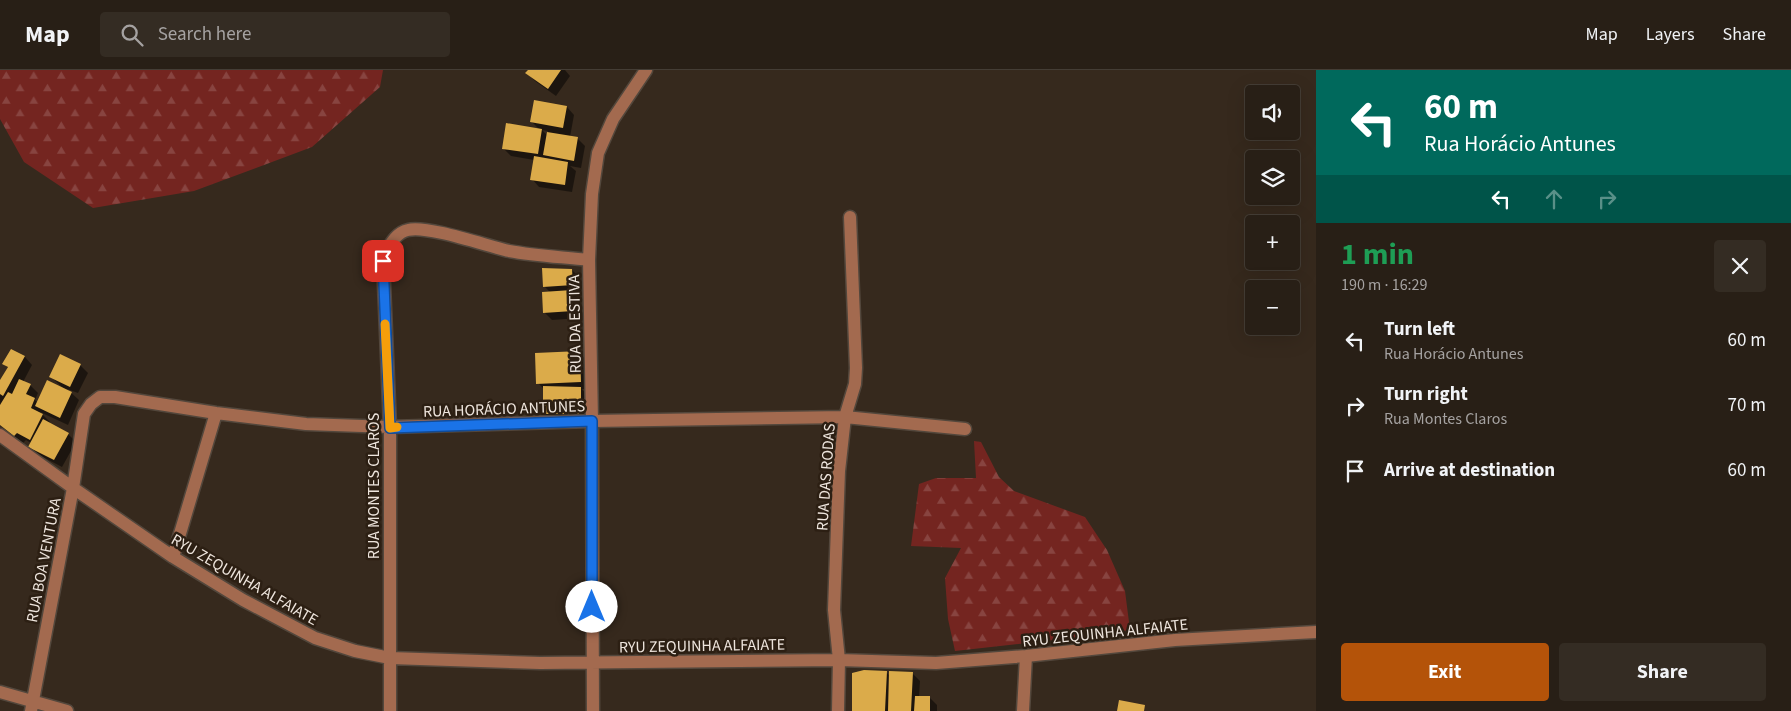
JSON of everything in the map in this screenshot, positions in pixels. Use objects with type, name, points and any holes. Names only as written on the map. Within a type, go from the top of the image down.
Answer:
[{"type":"street","name":"RUA DA ESTIVA","points":[[593,711],[592,421],[589,260],[592,194],[598,153],[613,119],[646,70]]},
{"type":"street","name":"RUA DAS RODAS","points":[[838,711],[838,660],[834,610],[838,471],[845,417],[855,384],[856,368],[850,218]]},
{"type":"street","name":"RUA MONTES CLAROS","points":[[390,711],[390,428],[383,261],[387,249],[396,236],[408,230],[423,229],[510,251],[589,260]]},
{"type":"street","name":"RUA HORÁCIO ANTUNES","points":[[84,414],[91,404],[100,397],[115,397],[216,413],[306,424],[390,428],[592,421],[845,417],[965,429]]},
{"type":"street","points":[[173,557],[216,413]]},
{"type":"street","name":"RUA BOA VENTURA","points":[[32,706],[73,488],[84,414]]},
{"type":"street","name":"RYU ZEQUINHA ALFAIATE","points":[[0,435],[173,557],[243,600],[315,638],[355,652],[390,658],[540,663],[838,660],[936,663],[1026,656],[1175,640],[1316,632]]},
{"type":"street","points":[[1023,711],[1026,656]]},
{"type":"street","points":[[0,692],[32,706],[67,711]]},
{"type":"green space","points":[[0,70],[383,70],[380,87],[312,147],[194,191],[93,208],[24,162],[0,119]]},
{"type":"green space","points":[[974,441],[981,442],[999,477],[1014,491],[1085,517],[1107,550],[1125,591],[1130,630],[955,651],[948,619],[945,578],[961,548],[911,546],[919,484],[936,478],[976,478]]},
{"type":"building","points":[[528,70],[561,70],[548,89],[525,73]]},
{"type":"building","points":[[534,100],[567,106],[563,128],[530,122]]},
{"type":"building","points":[[506,123],[542,129],[538,154],[502,149]]},
{"type":"building","points":[[547,132],[578,137],[574,161],[543,155]]},
{"type":"building","points":[[534,156],[568,162],[565,185],[530,180]]},
{"type":"building","points":[[542,268],[572,269],[573,285],[543,287]]},
{"type":"building","points":[[572,290],[573,311],[543,313],[542,292]]},
{"type":"building","points":[[11,349],[25,356],[3,396],[0,394],[0,380],[8,367],[2,364]]},
{"type":"building","points":[[580,351],[581,382],[536,384],[535,353]]},
{"type":"building","points":[[60,354],[81,364],[70,387],[49,377]]},
{"type":"building","points":[[19,379],[31,384],[26,394],[35,398],[31,408],[43,414],[30,440],[17,433],[14,436],[0,425],[0,405],[8,392],[12,394]]},
{"type":"building","points":[[47,380],[72,392],[60,418],[35,406]]},
{"type":"building","points":[[543,386],[581,387],[581,414],[543,414]]},
{"type":"building","points":[[43,419],[69,433],[54,460],[28,447]]},
{"type":"building","points":[[864,670],[887,671],[885,711],[852,711],[852,673]]},
{"type":"building","points":[[889,671],[913,672],[911,711],[888,711]]},
{"type":"building","points":[[915,696],[930,696],[930,711],[914,711]]},
{"type":"building","points":[[1119,700],[1145,705],[1144,711],[1117,711]]},
{"type":"slow traffic","points":[[385,324],[390,428],[397,427]]},
{"type":"route","points":[[383,261],[390,428],[592,421],[592,607]]}]
